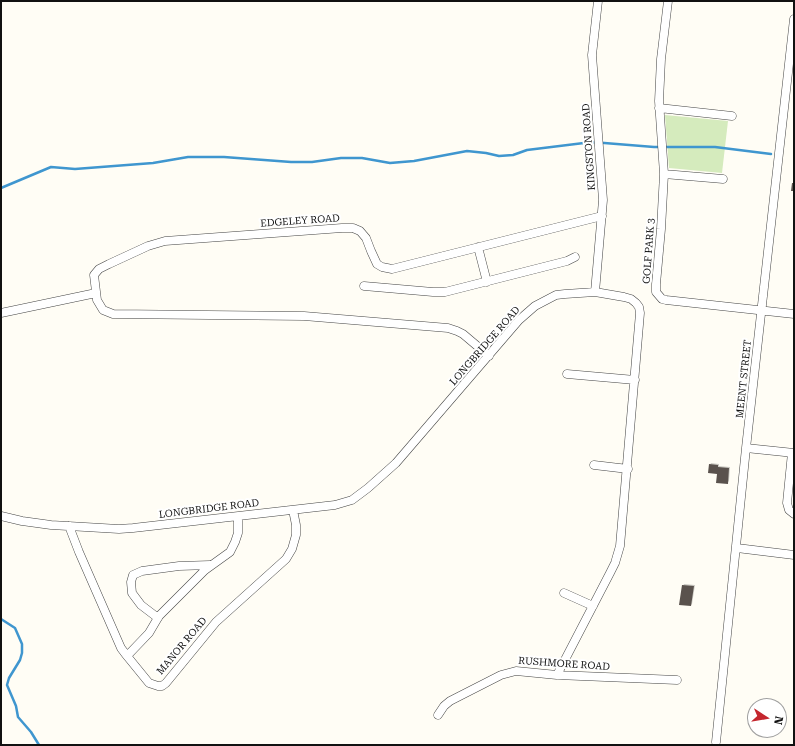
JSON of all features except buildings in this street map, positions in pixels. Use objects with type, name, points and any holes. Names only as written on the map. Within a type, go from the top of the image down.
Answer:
[{"type":"street","name":"KINGSTON ROAD","points":[[595,292],[603,200],[592,55],[598,1]]},
{"type":"street","name":"GOLF PARK 3","points":[[668,1],[661,59],[659,108],[664,174],[656,292],[659,296],[666,300],[762,311]]},
{"type":"street","name":"MEENT STREET","points":[[716,742],[746,448],[794,19]]},
{"type":"street","points":[[659,108],[732,116]]},
{"type":"street","points":[[664,174],[723,178]]},
{"type":"street","name":"EDGELEY ROAD","points":[[489,356],[463,334],[448,328],[304,316],[113,314],[103,310],[97,300],[94,275],[98,269],[148,246],[174,240],[342,228],[353,228],[360,231],[366,238],[377,264],[388,269],[602,216]]},
{"type":"street","points":[[478,247],[487,282]]},
{"type":"street","points":[[364,286],[444,292],[567,261],[575,257]]},
{"type":"street","name":"LONGBRIDGE ROAD","points":[[1,516],[36,524],[133,528],[335,505],[352,500],[396,464],[526,313],[542,301],[556,295],[595,292],[631,299],[639,307],[640,322],[620,546],[610,573],[557,675]]},
{"type":"street","points":[[1,313],[96,293]]},
{"type":"street","points":[[762,311],[794,314]]},
{"type":"street","points":[[567,374],[635,380]]},
{"type":"street","points":[[746,448],[793,453],[787,503],[789,510],[794,514]]},
{"type":"street","points":[[594,465],[628,469]]},
{"type":"street","name":"MANOR ROAD","points":[[69,526],[112,627],[127,656],[149,683],[162,686],[216,622],[286,558],[292,549],[296,535],[293,510]]},
{"type":"street","points":[[127,656],[149,633],[158,618],[210,565],[230,552],[238,533],[238,516]]},
{"type":"street","points":[[737,548],[794,555]]},
{"type":"street","points":[[158,618],[141,605],[132,593],[130,582],[133,575],[142,571],[179,566],[210,565]]},
{"type":"street","points":[[564,593],[593,606]]},
{"type":"street","name":"RUSHMORE ROAD","points":[[438,715],[444,706],[450,701],[489,680],[509,672],[523,670],[557,675],[677,680]]},
{"type":"green space","points":[[665,115],[728,121],[722,173],[669,168]]},
{"type":"waterway","points":[[1,188],[51,167],[75,169],[153,163],[188,157],[224,157],[291,162],[362,158],[390,163],[414,161],[467,151],[499,156],[513,155],[527,150],[592,142],[654,147],[715,147],[771,154]]},
{"type":"waterway","points":[[1,619],[15,628],[22,644],[20,660],[9,678],[7,685],[16,706],[18,717],[31,732],[39,745]]}]
